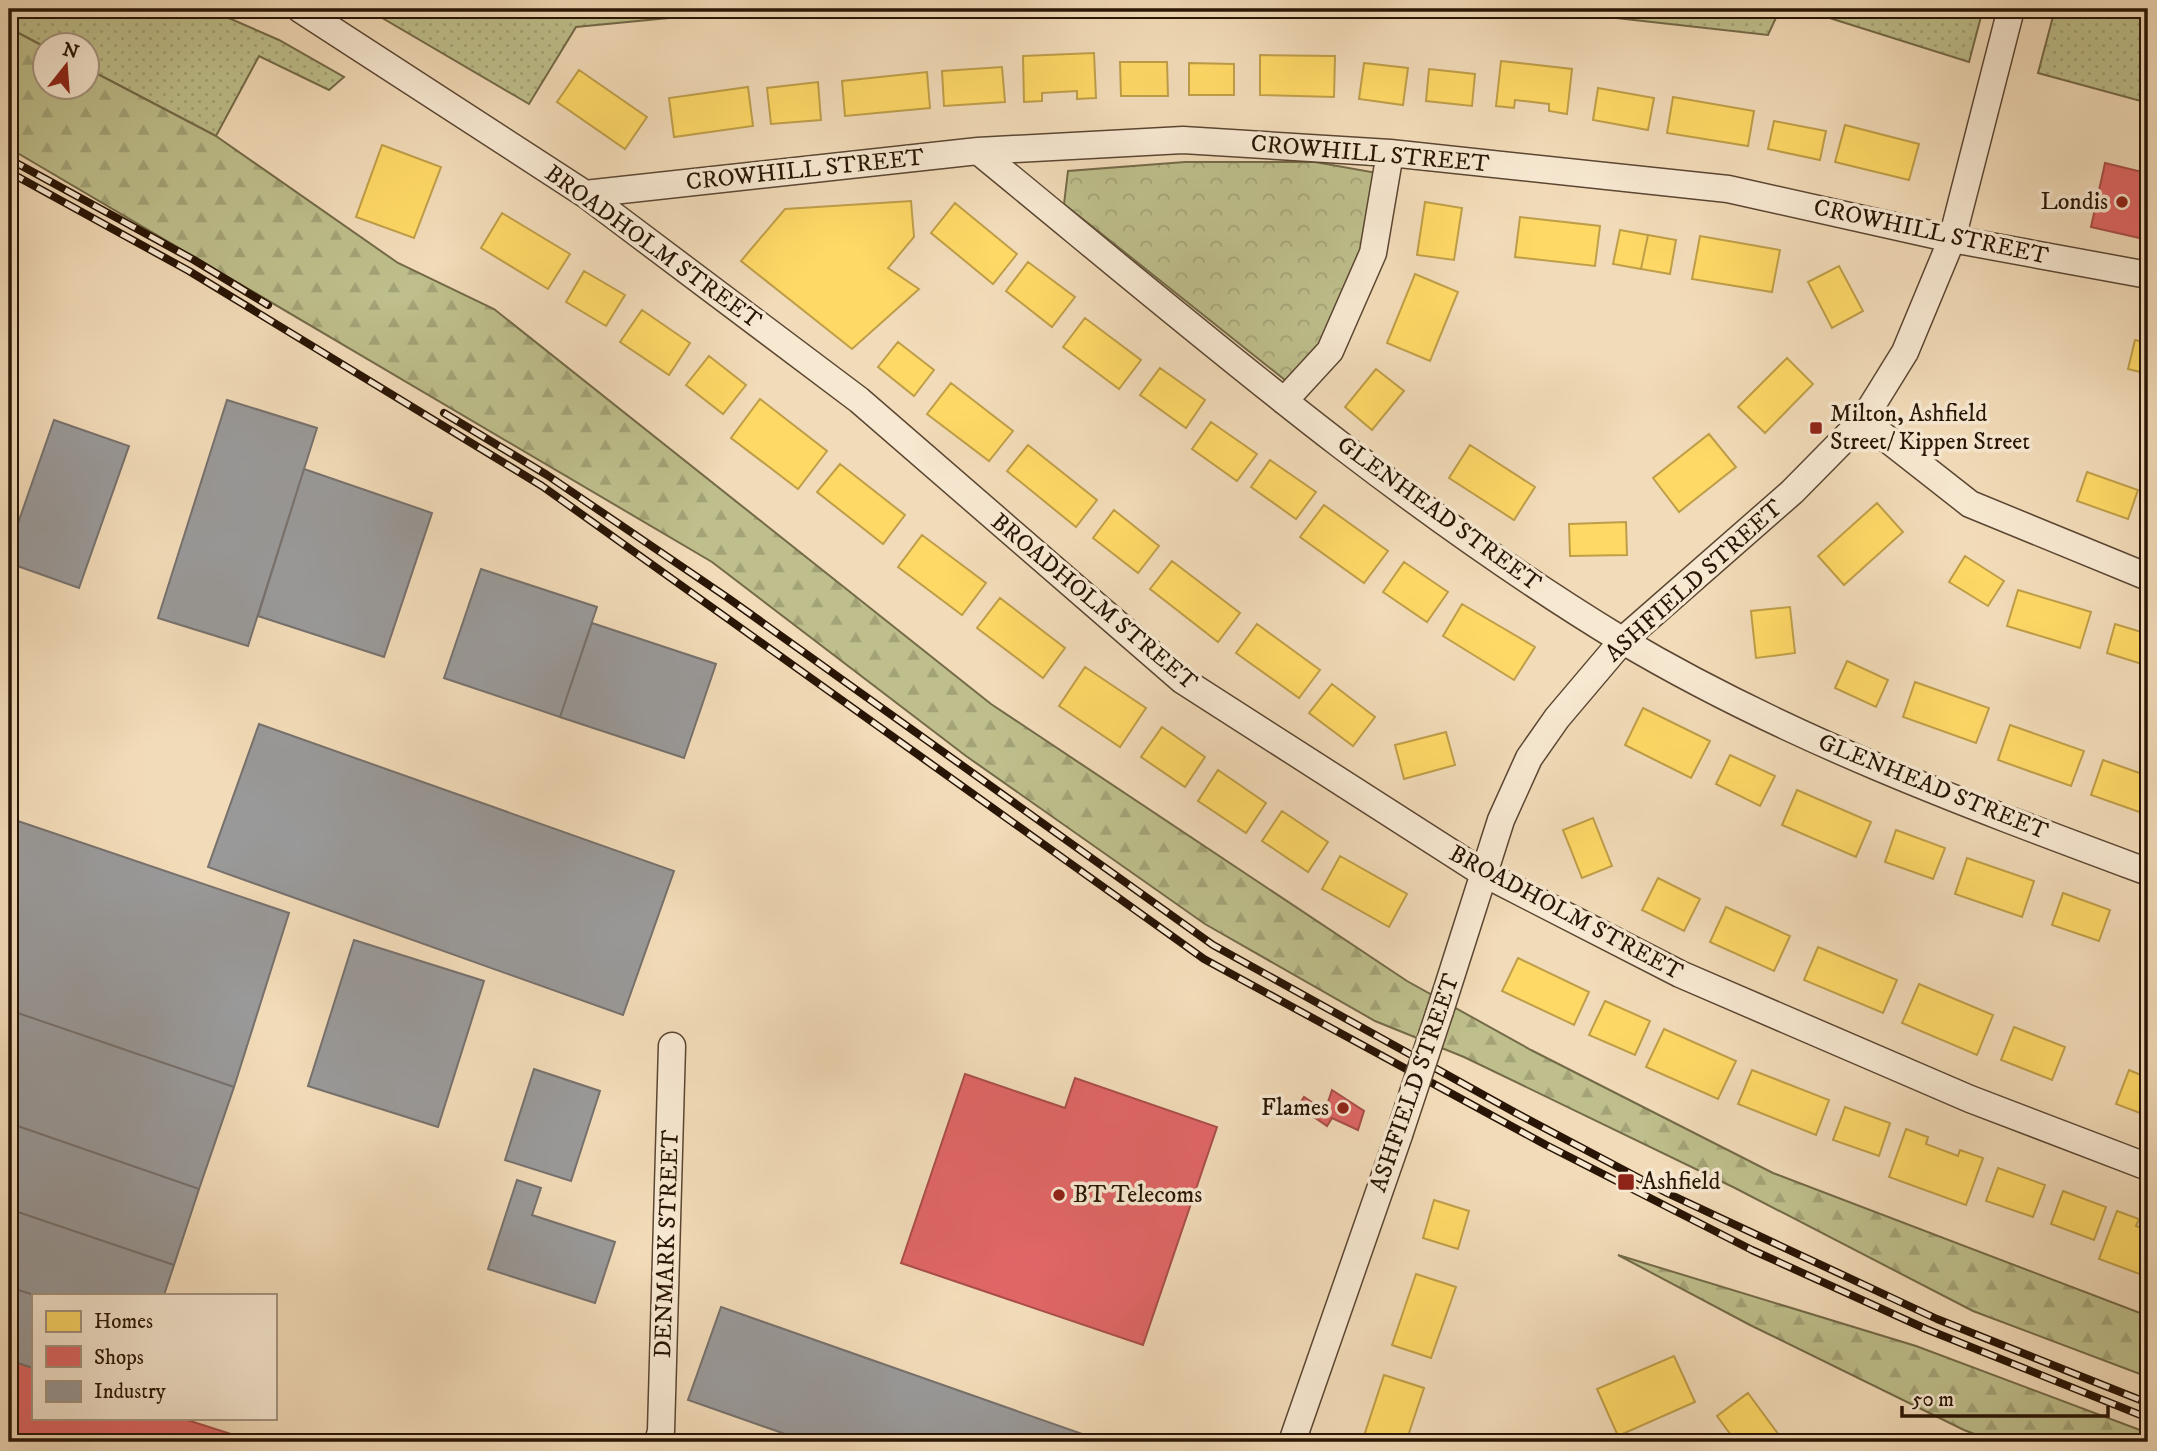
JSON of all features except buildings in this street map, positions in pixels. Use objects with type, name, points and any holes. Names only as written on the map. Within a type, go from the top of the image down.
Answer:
[{"type":"street","name":"BROADHOLM STREET","points":[[300,9],[585,194],[859,400],[1182,680],[1483,873],[1680,974],[1970,1099],[2148,1167]]},
{"type":"street","name":"ASHFIELD STREET","points":[[1292,1442],[1399,1135],[1501,820],[1529,758],[1557,718],[1623,640],[1792,492],[1863,420],[1905,352],[1952,239],[2011,9]]},
{"type":"street","name":"CROWHILL STREET","points":[[585,194],[978,150],[1183,140],[1390,153],[1728,189],[1952,239],[2148,275]]},
{"type":"street","name":"GLENHEAD STREET","points":[[978,150],[1284,401],[1477,548],[1623,640],[1800,732],[1959,802],[2148,872]]},
{"type":"street","points":[[1284,401],[1330,351],[1373,253],[1390,153]]},
{"type":"street","points":[[1863,420],[1970,504],[2148,577]]},
{"type":"street","name":"DENMARK STREET","points":[[658,1442],[662,1418],[672,1046]]},
{"type":"green space","points":[[9,9],[208,9],[279,40],[344,77],[329,90],[259,56],[216,136],[102,76],[102,32],[32,32],[32,40],[9,28]]},
{"type":"green space","points":[[367,9],[762,9],[576,27],[529,104]]},
{"type":"green space","points":[[1535,9],[1780,9],[1768,35]]},
{"type":"green space","points":[[1801,9],[1983,9],[1969,62]]},
{"type":"green space","points":[[2055,9],[2148,9],[2148,103],[2038,73]]},
{"type":"green space","points":[[9,28],[32,40],[32,102],[102,102],[102,76],[216,136],[398,263],[494,309],[991,704],[1407,981],[1531,1050],[1773,1173],[2148,1316],[2148,1377],[1973,1311],[1735,1188],[1464,1057],[1375,1021],[1205,924],[966,756],[712,562],[9,148]]},
{"type":"green space","points":[[1185,162],[1315,162],[1377,173],[1368,246],[1330,330],[1290,384],[1064,204],[1068,171]]},
{"type":"green space","points":[[1618,1255],[1916,1346],[2148,1433],[2148,1442],[1995,1442],[1964,1430],[1750,1325]]},
{"type":"railway","points":[[9,159],[194,260],[268,305]]},
{"type":"railway","points":[[9,172],[189,271],[542,486],[1204,959],[1546,1145],[1752,1250],[1926,1329],[2148,1418]]},
{"type":"railway","points":[[444,413],[547,475],[728,598],[1213,945],[1516,1113],[1667,1193],[1937,1319],[2148,1403]]},
{"type":"place","name":"Londis","points":[[2122,202]]},
{"type":"place","name":"Milton, Ashfield Street/ Kippen Street","points":[[1816,428]]},
{"type":"place","name":"Flames","points":[[1343,1108]]},
{"type":"place","name":"Ashfield","points":[[1626,1182]]},
{"type":"place","name":"BT Telecoms","points":[[1059,1195]]}]
